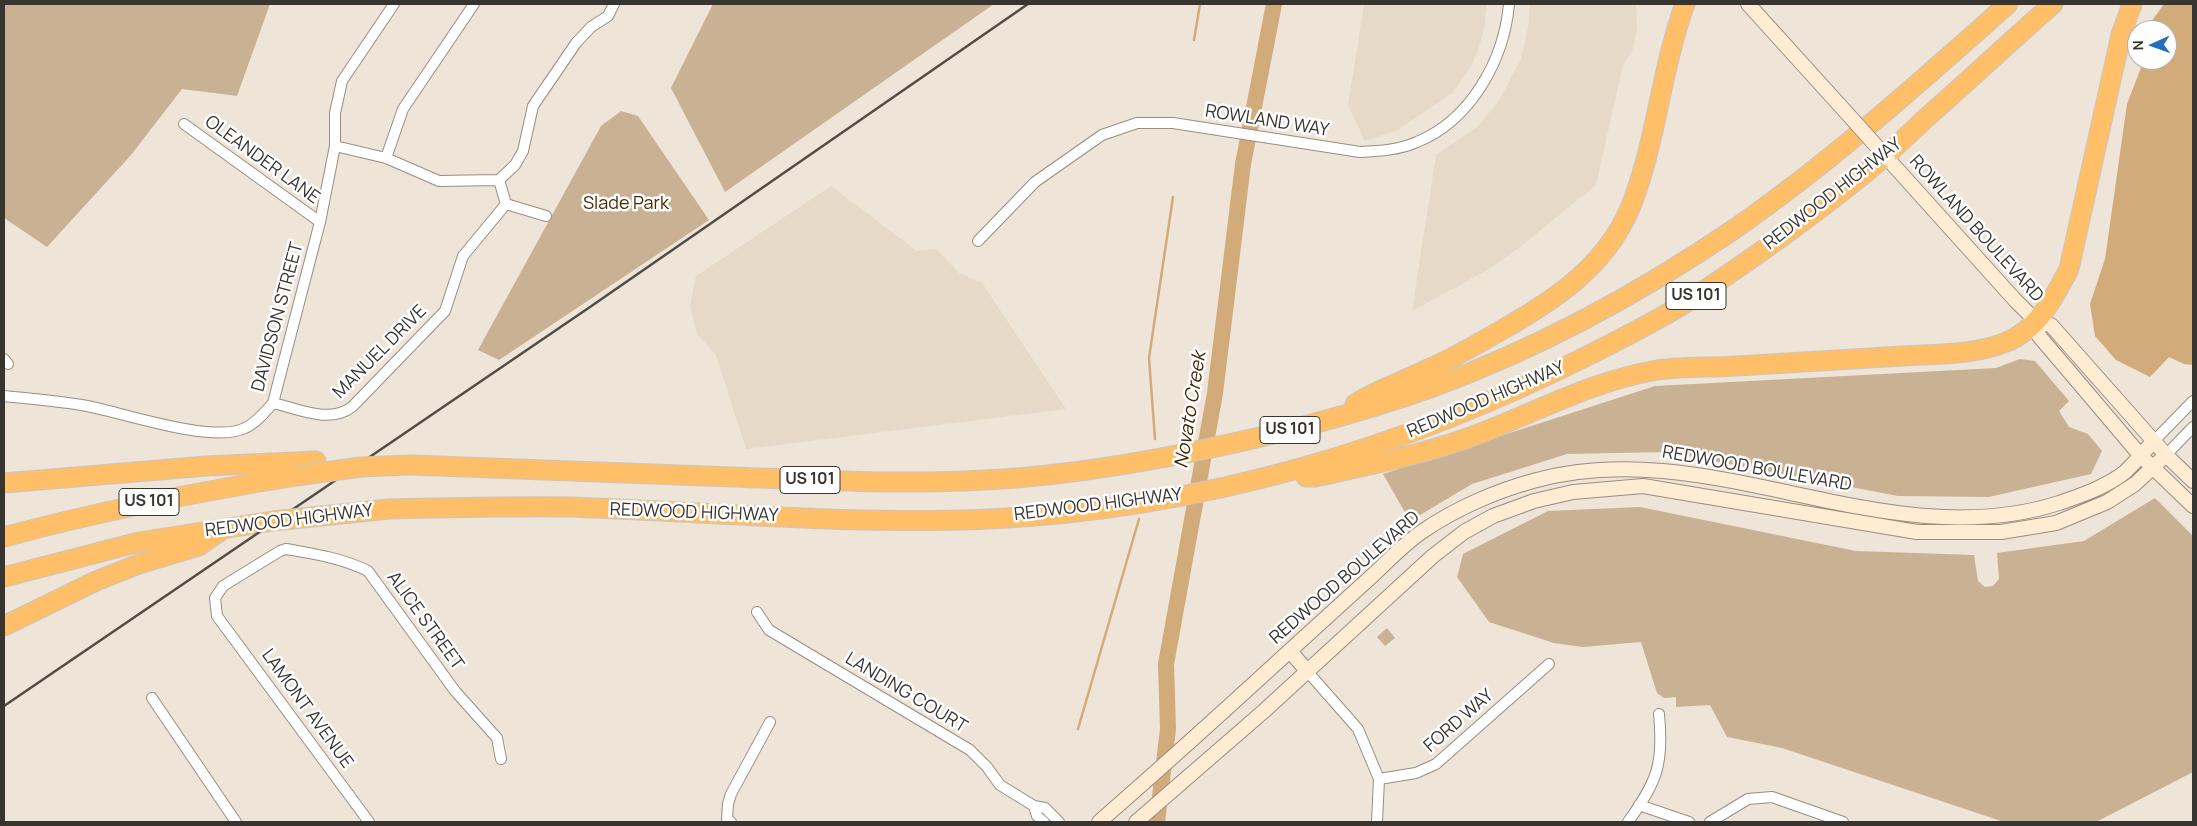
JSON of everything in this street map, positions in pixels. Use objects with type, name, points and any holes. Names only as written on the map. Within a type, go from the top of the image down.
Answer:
[{"type":"highway","points":[[1330,420],[1371,394],[1453,357],[1526,316],[1575,283],[1600,258],[1626,219],[1640,183],[1685,4]]},
{"type":"highway","name":"REDWOOD HIGHWAY","points":[[4,537],[132,505],[296,476],[361,467],[452,466],[910,482],[985,480],[1047,475],[1166,457],[1249,441],[1330,420],[1437,386],[1493,362],[1566,329],[1681,264],[1841,150],[1890,110],[2008,4]]},
{"type":"highway","name":"REDWOOD HIGHWAY","points":[[4,577],[139,542],[227,526],[389,509],[569,507],[909,520],[990,519],[1048,514],[1159,500],[1272,477],[1398,437],[1509,393],[1637,330],[1699,295],[1790,231],[1866,173],[2053,4]]},
{"type":"highway","points":[[1272,477],[1315,478],[1405,457],[1465,439],[1594,386],[1628,376],[1678,367],[1743,366],[1986,350],[2007,342],[2037,322],[2051,303],[2069,269],[2121,36],[2132,4]]},
{"type":"highway","points":[[4,483],[206,466],[316,461],[411,465]]},
{"type":"highway","points":[[4,626],[96,581],[139,564],[199,546],[227,526]]},
{"type":"main road","name":"ROWLAND BOULEVARD","points":[[1748,4],[2015,300],[2037,322],[2051,325],[2166,455],[2193,481]]},
{"type":"main road","name":"ROWLAND BOULEVARD","points":[[2037,322],[2038,336],[2140,455],[2193,506]]},
{"type":"main road","name":"REDWOOD BOULEVARD","points":[[1099,822],[1423,531],[1490,496],[1532,481],[1576,472],[1640,468],[1686,472],[1852,506],[1918,516],[1977,518],[2032,511],[2100,488],[2126,471],[2154,441]]},
{"type":"main road","name":"REDWOOD BOULEVARD","points":[[1136,822],[1307,671],[1433,556],[1464,532],[1494,516],[1534,502],[1573,492],[1643,486],[1917,532],[1978,534],[2056,523],[2107,502],[2135,484],[2166,455]]},
{"type":"main road","points":[[1824,517],[1826,500]]},
{"type":"main road","points":[[1850,521],[1852,506]]},
{"type":"main road","points":[[1977,518],[1978,534]]},
{"type":"main road","points":[[1290,651],[1307,671]]},
{"type":"street","name":"DAVIDSON STREET","points":[[4,396],[86,406],[197,430],[224,433],[245,429],[260,418],[273,403],[320,222],[334,146],[335,114],[342,81],[394,4]]},
{"type":"street","points":[[386,158],[403,109],[474,4]]},
{"type":"street","points":[[334,146],[386,158],[439,181],[499,180],[515,165],[523,151],[533,106],[576,42],[591,27],[608,16],[614,4]]},
{"type":"street","name":"ROWLAND WAY","points":[[978,241],[1035,182],[1102,136],[1121,127],[1146,122],[1196,126],[1360,152],[1382,151],[1418,142],[1436,132],[1468,103],[1481,88],[1498,56],[1508,18],[1508,4]]},
{"type":"street","name":"OLEANDER LANE","points":[[184,124],[320,222]]},
{"type":"street","points":[[499,180],[506,204],[546,216]]},
{"type":"street","name":"MANUEL DRIVE","points":[[273,403],[322,415],[338,415],[352,406],[445,311],[464,256],[506,204]]},
{"type":"street","name":"REDWOOD BOULEVARD","points":[[2154,441],[2193,401]]},
{"type":"street","name":"REDWOOD BOULEVARD","points":[[2166,455],[2193,427]]},
{"type":"street","name":"ALICE STREET","points":[[217,616],[215,598],[223,586],[286,549],[346,562],[368,571],[455,691],[497,738],[501,759]]},
{"type":"street","name":"LANDING COURT","points":[[757,612],[769,630],[970,750],[987,767],[1000,785],[1034,806],[1045,808],[1059,822]]},
{"type":"street","name":"LAMONT AVENUE","points":[[217,616],[370,822]]},
{"type":"street","name":"FORD WAY","points":[[1379,779],[1416,773],[1436,764],[1549,664]]},
{"type":"street","points":[[1307,671],[1358,730],[1379,779],[1377,822]]},
{"type":"street","points":[[152,698],[236,822]]},
{"type":"street","points":[[1628,822],[1659,766],[1662,746],[1659,714]]},
{"type":"street","points":[[731,822],[727,819],[731,794],[770,722]]},
{"type":"street","points":[[1710,822],[1748,799],[1772,797],[1842,822]]},
{"type":"street","points":[[1639,805],[1689,822]]},
{"type":"street","name":"LANDING COURT","points":[[1034,806],[1038,816],[1044,822]]},
{"type":"shaded area","points":[[1364,4],[1487,4],[1484,29],[1478,51],[1469,70],[1452,93],[1398,130],[1365,141],[1348,105]]},
{"type":"shaded area","points":[[1530,4],[1636,4],[1637,29],[1633,49],[1623,65],[1596,185],[1520,247],[1491,268],[1412,311],[1436,155],[1476,128],[1499,101],[1521,59],[1528,28]]},
{"type":"shaded area","points":[[2164,4],[2193,4],[2193,365],[2184,364],[2169,357],[2150,377],[2116,360],[2095,336],[2090,304],[2105,259],[2127,104],[2140,70],[2177,70],[2177,20],[2152,20]]},
{"type":"shaded area","points":[[831,186],[917,251],[936,249],[959,273],[982,283],[1066,409],[746,449],[716,355],[697,334],[690,306],[696,276]]},
{"type":"green space","points":[[4,4],[270,4],[237,96],[182,89],[131,155],[47,247],[4,218]]},
{"type":"green space","points":[[713,4],[994,4],[725,192],[671,88]]},
{"type":"green space","name":"Slade Park","points":[[621,111],[638,116],[709,220],[499,360],[478,350],[601,126]]},
{"type":"green space","points":[[2020,359],[2035,361],[2069,401],[2059,411],[2069,427],[2088,434],[2102,451],[2091,474],[1989,497],[1898,496],[1667,452],[1567,454],[1472,484],[1410,521],[1383,474],[1655,386],[1996,368]]},
{"type":"green space","points":[[2155,498],[2193,536],[2193,772],[2096,822],[2004,822],[1782,748],[1727,737],[1710,705],[1676,707],[1676,697],[1664,698],[1657,693],[1641,642],[1583,647],[1554,643],[1489,622],[1457,577],[1463,554],[1548,511],[1640,507],[1856,551],[1974,555],[1978,581],[1985,587],[1993,586],[1999,579],[1997,553],[2084,541]]},
{"type":"green space","points":[[1387,628],[1395,638],[1385,646],[1377,637]]},
{"type":"waterway","points":[[1194,40],[1200,4]]},
{"type":"waterway","name":"Novato Creek","points":[[1157,822],[1168,729],[1166,664],[1215,393],[1243,164],[1274,4]]},
{"type":"waterway","points":[[1155,439],[1149,358],[1173,197]]},
{"type":"waterway","points":[[1078,729],[1139,519]]},
{"type":"railway","points":[[4,706],[590,307],[1028,4]]}]
